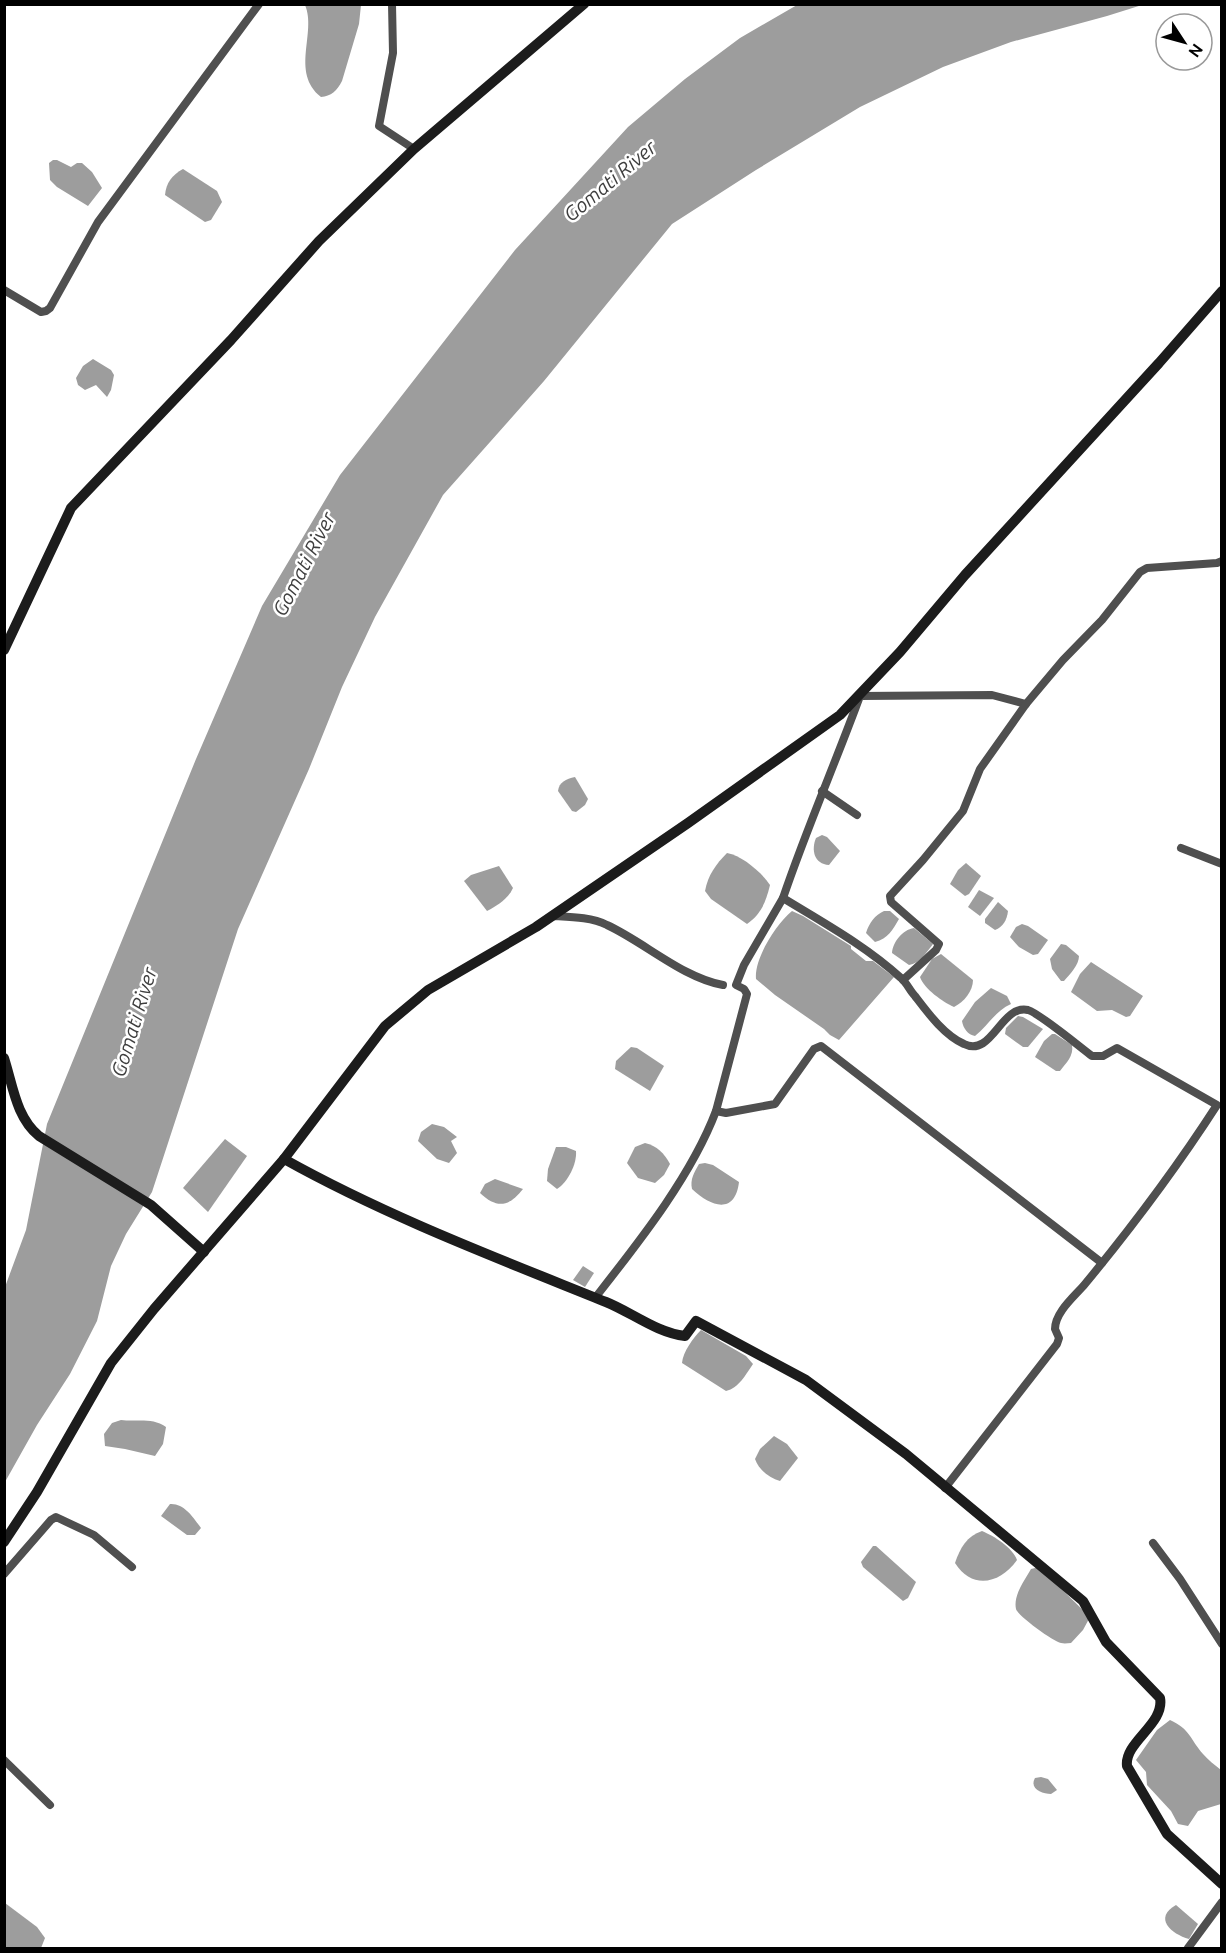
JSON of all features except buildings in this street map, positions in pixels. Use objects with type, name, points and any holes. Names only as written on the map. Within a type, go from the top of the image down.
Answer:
[{"type":"street","points":[[4,290],[41,312],[50,308],[98,222],[259,4]]},
{"type":"street","points":[[392,4],[393,53],[379,126],[414,149]]},
{"type":"street","points":[[4,650],[71,508],[231,340],[319,240],[414,149],[584,4]]},
{"type":"street","points":[[4,1542],[37,1492],[111,1363],[154,1309],[284,1159],[385,1026],[428,990],[552,916],[840,715],[860,696],[965,575],[1159,363],[1221,291]]},
{"type":"street","points":[[903,980],[936,950],[939,944],[891,902],[890,896],[944,836],[963,811],[980,769],[1026,704],[1063,660],[1102,620],[1140,572],[1147,568],[1221,561]]},
{"type":"street","points":[[860,696],[992,695],[1026,704]]},
{"type":"street","points":[[595,1298],[655,1219],[690,1164],[710,1127],[747,994],[744,989],[736,985],[744,965],[783,898],[860,696]]},
{"type":"street","points":[[822,791],[857,815]]},
{"type":"street","points":[[1181,849],[1221,864]]},
{"type":"street","points":[[783,898],[848,937],[903,980],[941,1026],[965,1045],[975,1047],[985,1042],[1017,1012],[1031,1011],[1092,1056],[1103,1056],[1117,1048],[1219,1106],[1102,1263],[1059,1316],[1055,1324],[1059,1338],[1058,1344],[945,1488]]},
{"type":"street","points":[[552,916],[581,918],[606,924],[672,963],[713,983],[723,985]]},
{"type":"street","points":[[716,1111],[726,1113],[775,1104],[814,1049],[821,1046],[1102,1263]]},
{"type":"street","points":[[4,1058],[21,1116],[29,1127],[39,1136],[151,1205],[204,1252]]},
{"type":"street","points":[[284,1159],[372,1203],[621,1308],[673,1335],[685,1336],[696,1321],[806,1380],[906,1454],[1083,1601],[1106,1642],[1160,1698],[1160,1712],[1128,1755],[1127,1766],[1167,1834],[1221,1884]]},
{"type":"street","points":[[4,1574],[51,1520],[57,1517],[94,1535],[132,1567]]},
{"type":"street","points":[[1153,1543],[1186,1587],[1221,1644]]},
{"type":"street","points":[[4,1760],[50,1805]]},
{"type":"street","points":[[1188,1948],[1221,1902]]},
{"type":"water","points":[[305,5],[361,5],[359,24],[342,81],[333,92],[321,97],[312,87],[307,76],[305,64],[308,16]]},
{"type":"water","name":"Gomati River","points":[[797,5],[1142,5],[1011,42],[943,67],[860,107],[672,224],[544,381],[443,495],[375,617],[342,687],[309,769],[238,929],[152,1192],[126,1234],[111,1266],[97,1321],[70,1374],[37,1425],[5,1482],[5,1287],[26,1230],[47,1124],[196,759],[262,606],[340,475],[515,250],[628,127],[685,79],[740,38]]},
{"type":"water","points":[[53,160],[71,167],[82,163],[92,172],[102,188],[88,206],[57,187],[50,180],[49,163]]},
{"type":"water","points":[[183,169],[217,191],[222,202],[211,220],[205,222],[165,195],[170,180]]},
{"type":"water","points":[[93,359],[111,370],[114,375],[107,397],[96,385],[85,390],[78,385],[76,378],[83,366]]},
{"type":"water","points":[[575,777],[588,799],[585,805],[576,812],[572,811],[558,791],[564,781]]},
{"type":"water","points":[[822,835],[827,837],[840,851],[829,865],[820,862],[814,852],[816,838]]},
{"type":"water","points":[[727,853],[752,866],[770,885],[762,907],[747,924],[711,899],[705,891],[713,870]]},
{"type":"water","points":[[966,863],[981,876],[969,894],[965,896],[950,884],[958,870]]},
{"type":"water","points":[[499,866],[513,888],[505,899],[487,911],[464,881],[471,875]]},
{"type":"water","points":[[979,890],[994,898],[980,916],[968,907]]},
{"type":"water","points":[[998,902],[1008,911],[1004,923],[995,930],[985,923],[985,919]]},
{"type":"water","points":[[792,911],[851,946],[851,949],[866,961],[873,961],[894,977],[839,1040],[756,979],[756,971],[767,942],[779,924]]},
{"type":"water","points":[[884,911],[890,911],[899,919],[887,936],[875,942],[866,933],[873,920]]},
{"type":"water","points":[[1022,924],[1048,940],[1038,954],[1033,955],[1019,947],[1010,937],[1016,927]]},
{"type":"water","points":[[914,928],[933,944],[920,960],[909,965],[892,953],[899,937]]},
{"type":"water","points":[[1061,944],[1066,945],[1079,956],[1076,966],[1064,981],[1061,981],[1052,969],[1050,959]]},
{"type":"water","points":[[941,954],[973,980],[967,996],[954,1007],[939,998],[922,982],[920,977],[932,959]]},
{"type":"water","points":[[1091,962],[1143,996],[1130,1016],[1126,1017],[1112,1010],[1097,1011],[1071,992],[1080,974]]},
{"type":"water","points":[[991,988],[1007,996],[1011,1004],[1000,1011],[975,1036],[972,1035],[966,1031],[962,1021],[975,1002]]},
{"type":"water","points":[[1018,1016],[1043,1029],[1028,1047],[1023,1047],[1005,1034],[1006,1028]]},
{"type":"water","points":[[1052,1034],[1072,1045],[1071,1056],[1060,1071],[1056,1071],[1035,1057],[1044,1041]]},
{"type":"water","points":[[631,1047],[637,1048],[664,1066],[650,1091],[615,1069],[616,1061]]},
{"type":"water","points":[[432,1124],[444,1127],[457,1137],[451,1141],[457,1153],[449,1163],[437,1159],[418,1141],[421,1132]]},
{"type":"water","points":[[225,1139],[247,1156],[208,1212],[183,1188]]},
{"type":"water","points":[[645,1143],[660,1150],[670,1164],[664,1175],[655,1183],[638,1178],[627,1163],[635,1147]]},
{"type":"water","points":[[556,1147],[566,1147],[576,1151],[571,1172],[557,1189],[547,1181],[548,1169]]},
{"type":"water","points":[[699,1164],[713,1165],[739,1182],[733,1200],[721,1205],[707,1200],[692,1189],[692,1179]]},
{"type":"water","points":[[495,1179],[523,1189],[508,1202],[497,1204],[480,1193],[485,1184]]},
{"type":"water","points":[[583,1266],[594,1273],[585,1287],[573,1280]]},
{"type":"water","points":[[701,1330],[746,1356],[753,1364],[735,1387],[726,1391],[682,1363],[689,1345]]},
{"type":"water","points":[[121,1420],[150,1421],[166,1427],[163,1444],[155,1456],[105,1446],[104,1434],[112,1423]]},
{"type":"water","points":[[774,1436],[787,1444],[798,1458],[780,1481],[765,1473],[755,1459],[760,1449]]},
{"type":"water","points":[[170,1504],[184,1508],[195,1519],[201,1528],[195,1535],[187,1535],[161,1516]]},
{"type":"water","points":[[982,1531],[1007,1546],[1017,1560],[1003,1574],[986,1581],[969,1577],[955,1563],[965,1543]]},
{"type":"water","points":[[873,1546],[876,1546],[916,1582],[908,1598],[903,1601],[863,1567],[861,1562]]},
{"type":"water","points":[[1039,1567],[1090,1617],[1083,1630],[1071,1643],[1061,1643],[1051,1638],[1029,1623],[1016,1609],[1016,1598],[1023,1583],[1031,1569]]},
{"type":"water","points":[[1170,1720],[1186,1731],[1205,1756],[1221,1770],[1221,1804],[1198,1811],[1188,1826],[1178,1824],[1171,1811],[1147,1785],[1146,1772],[1136,1760],[1157,1730]]},
{"type":"water","points":[[1035,1778],[1048,1779],[1057,1790],[1051,1794],[1037,1790],[1034,1785]]},
{"type":"water","points":[[5,1903],[37,1927],[45,1938],[41,1948],[5,1948]]},
{"type":"water","points":[[1176,1905],[1198,1924],[1189,1939],[1176,1933],[1165,1920],[1169,1910]]}]
